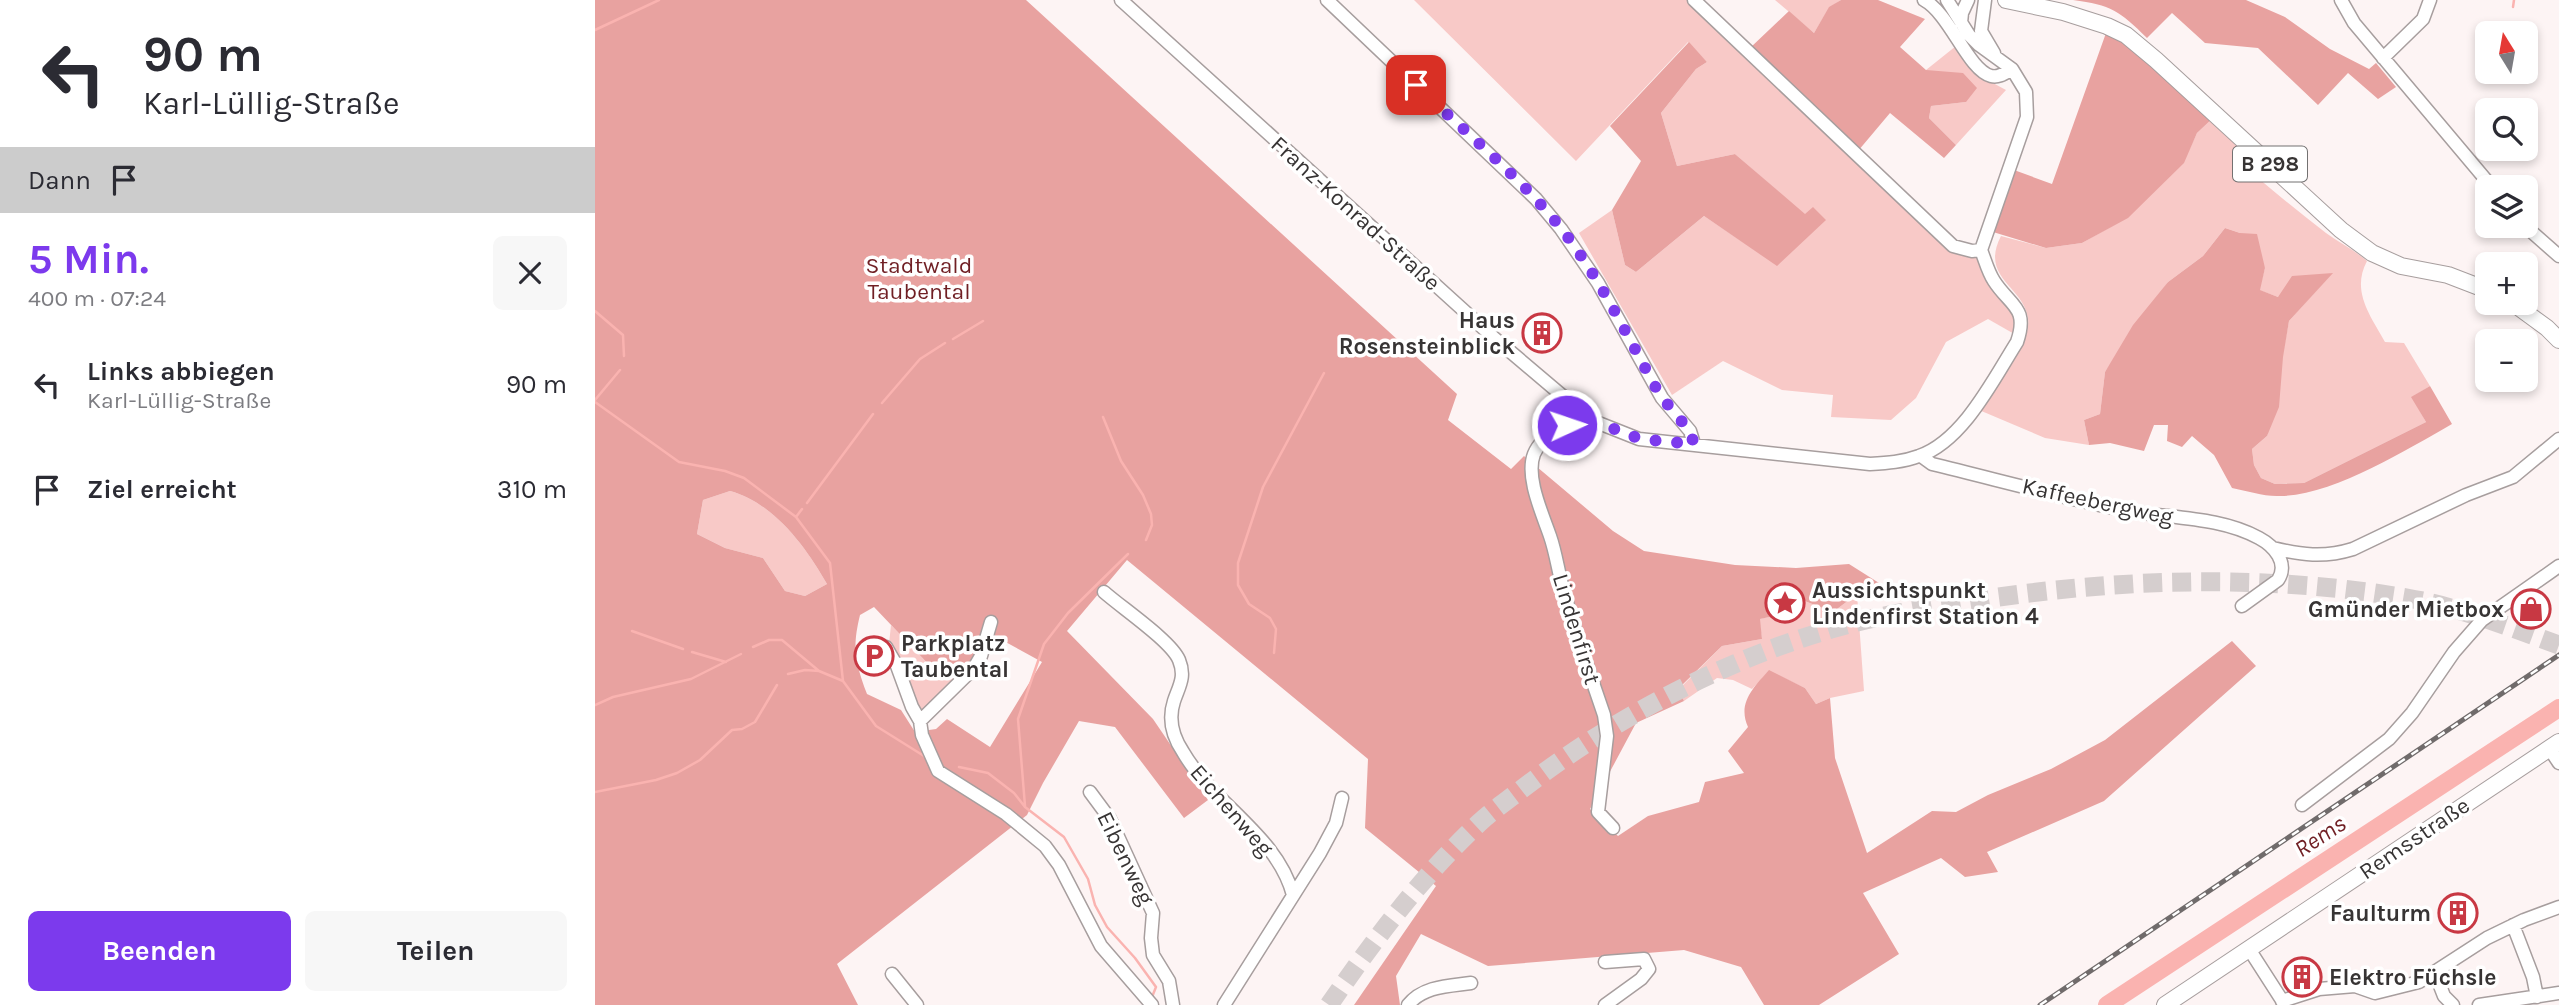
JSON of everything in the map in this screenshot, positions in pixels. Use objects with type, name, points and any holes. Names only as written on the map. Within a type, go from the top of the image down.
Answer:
[{"type":"main road","name":"B 298","points":[[2006,0],[2082,17],[2126,34],[2341,230],[2372,253],[2401,266],[2448,275],[2475,285]]},
{"type":"main road","points":[[2529,315],[2559,340]]},
{"type":"main road","name":"Remsstraße","points":[[2165,1005],[2554,745]]},
{"type":"street","name":"Franz-Konrad-Straße","points":[[1121,0],[1493,337],[1591,420],[1640,439],[1871,464],[1899,462],[1921,456],[1944,442],[1971,414],[2017,342],[2022,329],[2021,317],[2015,304],[1994,282],[1981,250]]},
{"type":"street","points":[[1327,0],[1536,199],[1561,229],[1598,283],[1662,398],[1691,431],[1694,444]]},
{"type":"street","points":[[1694,0],[1953,246],[1972,251],[1981,250],[2027,117],[2026,92],[2012,69],[1979,46],[1961,24],[1956,11],[1947,0]]},
{"type":"street","points":[[1924,0],[1946,18],[1954,33],[1985,73],[1993,77],[2001,76],[2012,69]]},
{"type":"street","points":[[1961,24],[1962,13],[1968,0]]},
{"type":"street","points":[[1985,0],[1981,31],[1996,57]]},
{"type":"street","points":[[2341,0],[2354,23],[2482,175]]},
{"type":"street","points":[[2383,58],[2423,19],[2430,0]]},
{"type":"street","points":[[2538,237],[2559,256]]},
{"type":"street","name":"Lindenfirst","points":[[1591,420],[1567,425],[1550,436],[1537,449],[1531,466],[1537,501],[1550,535],[1563,590],[1604,715],[1607,736],[1598,812],[1613,828]]},
{"type":"street","name":"Kaffeebergweg","points":[[1921,456],[1932,464],[2120,510],[2230,526],[2260,538],[2273,548],[2305,556],[2335,555],[2353,549],[2466,495],[2513,477],[2559,439]]},
{"type":"street","points":[[2242,606],[2278,580],[2282,574],[2282,561],[2273,548]]},
{"type":"street","points":[[2302,805],[2389,739],[2411,713],[2453,652],[2482,620],[2559,566]]},
{"type":"street","name":"Eichenweg","points":[[1104,592],[1172,649],[1180,662],[1183,680],[1171,717],[1174,734],[1182,752],[1206,785],[1254,831],[1288,879],[1293,895]]},
{"type":"street","points":[[920,721],[974,668],[982,656],[991,622]]},
{"type":"street","points":[[886,647],[920,721],[922,736],[938,771],[1006,814],[1045,846],[1059,865],[1101,946],[1152,1005]]},
{"type":"street","points":[[2554,745],[2559,763]]},
{"type":"street","name":"Eibenweg","points":[[1090,792],[1110,819],[1153,913],[1153,955],[1169,981],[1173,1005]]},
{"type":"street","points":[[1224,1005],[1336,823],[1342,798]]},
{"type":"street","points":[[2249,949],[2283,1003],[2319,989],[2355,986],[2375,993],[2425,980],[2484,939],[2559,907]]},
{"type":"street","points":[[2513,925],[2533,977],[2537,997]]},
{"type":"street","points":[[1605,962],[1644,958],[1649,969],[1641,979],[1605,1005]]},
{"type":"street","points":[[2435,973],[2444,996],[2453,1005]]},
{"type":"street","points":[[892,974],[917,1005]]},
{"type":"street","points":[[1408,1005],[1431,989],[1471,983]]},
{"type":"street","points":[[2378,1005],[2388,991]]},
{"type":"street","points":[[2479,1005],[2559,993]]},
{"type":"shaded area","points":[[1414,0],[1689,0],[1931,228],[1977,255],[2013,309],[2018,324],[2016,335],[1988,319],[1946,342],[1916,398],[1891,420],[1831,417],[1833,395],[1782,390],[1723,361],[1672,395],[1579,233],[1612,210],[1625,265],[1636,272],[1704,216],[1777,265],[1825,220],[1805,215],[1735,154],[1677,166],[1661,113],[1696,69],[1707,62],[1688,42],[1576,161]]},
{"type":"shaded area","points":[[1775,0],[1841,0],[1829,8],[1814,33]]},
{"type":"shaded area","points":[[1956,46],[1978,75],[2006,90],[1956,145],[1929,118],[1931,106],[1966,102],[1926,70]]},
{"type":"shaded area","points":[[2213,118],[2261,163],[2258,178],[2326,233],[2367,261],[2361,283],[2368,312],[2385,342],[2404,343],[2430,386],[2412,397],[2426,422],[2304,483],[2275,484],[2261,478],[2254,465],[2252,449],[2267,436],[2289,321],[2332,273],[2278,297],[2259,290],[2265,268],[2240,233],[2225,228],[2203,256],[2168,282],[2105,372],[2100,414],[2084,420],[2089,445],[2045,438],[1979,410],[2011,366],[2028,329],[2025,308],[1999,272],[1996,262],[1996,250],[2001,236],[2046,248],[2082,243],[2128,217],[2183,163],[2197,133]]},
{"type":"shaded area","points":[[730,491],[761,505],[787,528],[799,541],[827,584],[805,596],[785,591],[763,558],[725,548],[697,534],[703,500]]},
{"type":"shaded area","points":[[1857,594],[1864,691],[1830,698],[1816,704],[1805,688],[1769,671],[1752,689],[1733,680],[1717,678],[1684,701],[1678,690],[1722,646],[1762,639],[1759,619],[1788,613],[1802,600],[1833,612]]},
{"type":"shaded area","points":[[891,625],[933,669],[973,667],[923,718],[903,666],[889,644]]},
{"type":"green space","name":"Stadtwald Taubental","points":[[595,0],[1026,0],[1457,394],[1448,420],[1511,469],[1524,456],[1613,531],[1644,551],[1735,565],[1796,568],[1849,564],[1887,588],[1857,594],[1833,612],[1802,600],[1788,613],[1760,619],[1762,639],[1722,646],[1678,689],[1684,701],[1636,723],[1590,809],[1618,836],[1648,816],[1699,802],[1705,782],[1744,773],[1728,751],[1748,727],[1745,718],[1746,703],[1753,689],[1769,670],[1805,688],[1816,704],[1830,698],[1835,758],[1867,853],[1932,811],[1956,812],[1988,795],[2051,769],[2105,740],[2232,641],[2256,666],[2104,801],[1987,852],[1998,872],[1965,877],[1941,858],[1863,893],[1899,954],[1819,1005],[1764,1005],[1741,967],[1684,950],[1488,966],[1421,934],[1396,976],[1400,1005],[1354,1005],[1436,886],[1365,828],[1368,759],[1127,560],[1067,631],[1153,719],[1208,800],[1184,818],[1115,727],[1079,721],[1027,815],[837,964],[858,1005],[595,1005]],"holes":[[[730,491],[761,505],[787,528],[799,541],[827,584],[805,596],[785,591],[763,558],[725,548],[697,534],[703,500]],[[874,607],[933,669],[973,667],[984,634],[1000,639],[1042,662],[990,747],[947,719],[936,729],[915,732],[901,710],[867,694],[857,664],[856,637],[860,615]]]},
{"type":"green space","points":[[1841,0],[1878,0],[1925,19],[1900,47],[1926,70],[1963,73],[1977,88],[1966,102],[1931,106],[1929,118],[1956,145],[1944,158],[1890,113],[1858,151],[1750,48],[1789,11],[1814,33],[1829,7]]},
{"type":"green space","points":[[2073,0],[2246,0],[2285,17],[2330,49],[2369,69],[2376,63],[2396,87],[2378,99],[2348,73],[2318,105],[2258,48],[2205,43],[2172,13],[2147,38],[2114,11],[2097,4]]},
{"type":"green space","points":[[2106,33],[2142,53],[2213,118],[2197,133],[2184,163],[2128,218],[2082,243],[2046,248],[1993,232],[2014,170],[2052,184]]},
{"type":"green space","points":[[1689,42],[1707,62],[1696,69],[1661,113],[1677,166],[1735,154],[1805,214],[1813,207],[1826,220],[1777,266],[1704,216],[1636,272],[1625,265],[1612,210],[1641,161],[1610,126]]},
{"type":"green space","points":[[2225,228],[2240,233],[2257,234],[2265,268],[2260,290],[2278,297],[2292,276],[2333,273],[2289,321],[2279,407],[2267,436],[2252,449],[2254,465],[2261,478],[2275,484],[2304,483],[2426,422],[2411,397],[2430,386],[2452,424],[2345,480],[2300,494],[2280,496],[2232,488],[2214,455],[2192,436],[2182,447],[2167,441],[2168,425],[2154,425],[2144,451],[2110,443],[2089,445],[2084,420],[2100,414],[2105,372],[2133,325],[2168,282],[2203,256]]},
{"type":"waterway","points":[[595,30],[659,0]]},
{"type":"waterway","points":[[2513,7],[2514,0]]},
{"type":"waterway","points":[[595,311],[623,335],[624,356]]},
{"type":"waterway","points":[[953,339],[983,321]]},
{"type":"waterway","points":[[882,403],[920,359],[945,343]]},
{"type":"waterway","points":[[595,400],[620,370]]},
{"type":"waterway","points":[[1274,653],[1276,629],[1270,618],[1249,604],[1238,585],[1238,563],[1263,487],[1324,373]]},
{"type":"waterway","points":[[595,402],[679,462],[725,471],[744,478],[796,517],[830,563],[843,681],[876,726],[924,756]]},
{"type":"waterway","points":[[807,503],[873,414]]},
{"type":"waterway","points":[[1103,417],[1121,461],[1143,495],[1151,514],[1152,525],[1146,540]]},
{"type":"waterway","points":[[796,517],[802,509]]},
{"type":"waterway","points":[[1025,806],[1018,719],[1044,644],[1068,613],[1128,554]]},
{"type":"waterway","points":[[632,631],[683,649]]},
{"type":"waterway","points":[[753,647],[769,640],[782,640],[819,671],[843,681]]},
{"type":"waterway","points":[[692,652],[726,662]]},
{"type":"waterway","points":[[595,705],[613,697],[691,679],[741,654]]},
{"type":"waterway","points":[[788,674],[805,670],[819,671]]},
{"type":"waterway","points":[[595,792],[656,780],[677,773],[700,760],[732,730],[742,729],[755,722],[777,685]]},
{"type":"waterway","name":"Rems","points":[[2107,1005],[2559,708]]},
{"type":"waterway","points":[[959,767],[988,773],[1014,793],[1025,807],[1064,837],[1088,879],[1095,905],[1107,927],[1156,987],[1152,997]]},
{"type":"tunnel","points":[[1329,1005],[1381,933],[1437,865],[1479,823],[1522,789],[1591,740],[1665,697],[1743,660],[1839,627],[1911,611],[2020,594],[2130,584],[2241,582],[2352,590],[2407,598],[2465,612],[2559,645]]},
{"type":"railway","points":[[2040,1005],[2559,655]]},
{"type":"place","name":"Haus Rosensteinblick","points":[[1542,333]]},
{"type":"place","name":"Aussichtspunkt Lindenfirst Station 4","points":[[1785,603]]},
{"type":"place","name":"Gmünder Mietbox","points":[[2531,609]]},
{"type":"place","name":"Parkplatz Taubental","points":[[874,656]]},
{"type":"place","name":"Faulturm","points":[[2458,913]]},
{"type":"place","name":"Elektro Füchsle","points":[[2302,977]]},
{"type":"route","points":[[1416,85],[1536,199],[1561,229],[1598,283],[1662,398],[1691,431],[1694,444],[1640,439],[1591,420],[1567,425]]}]
